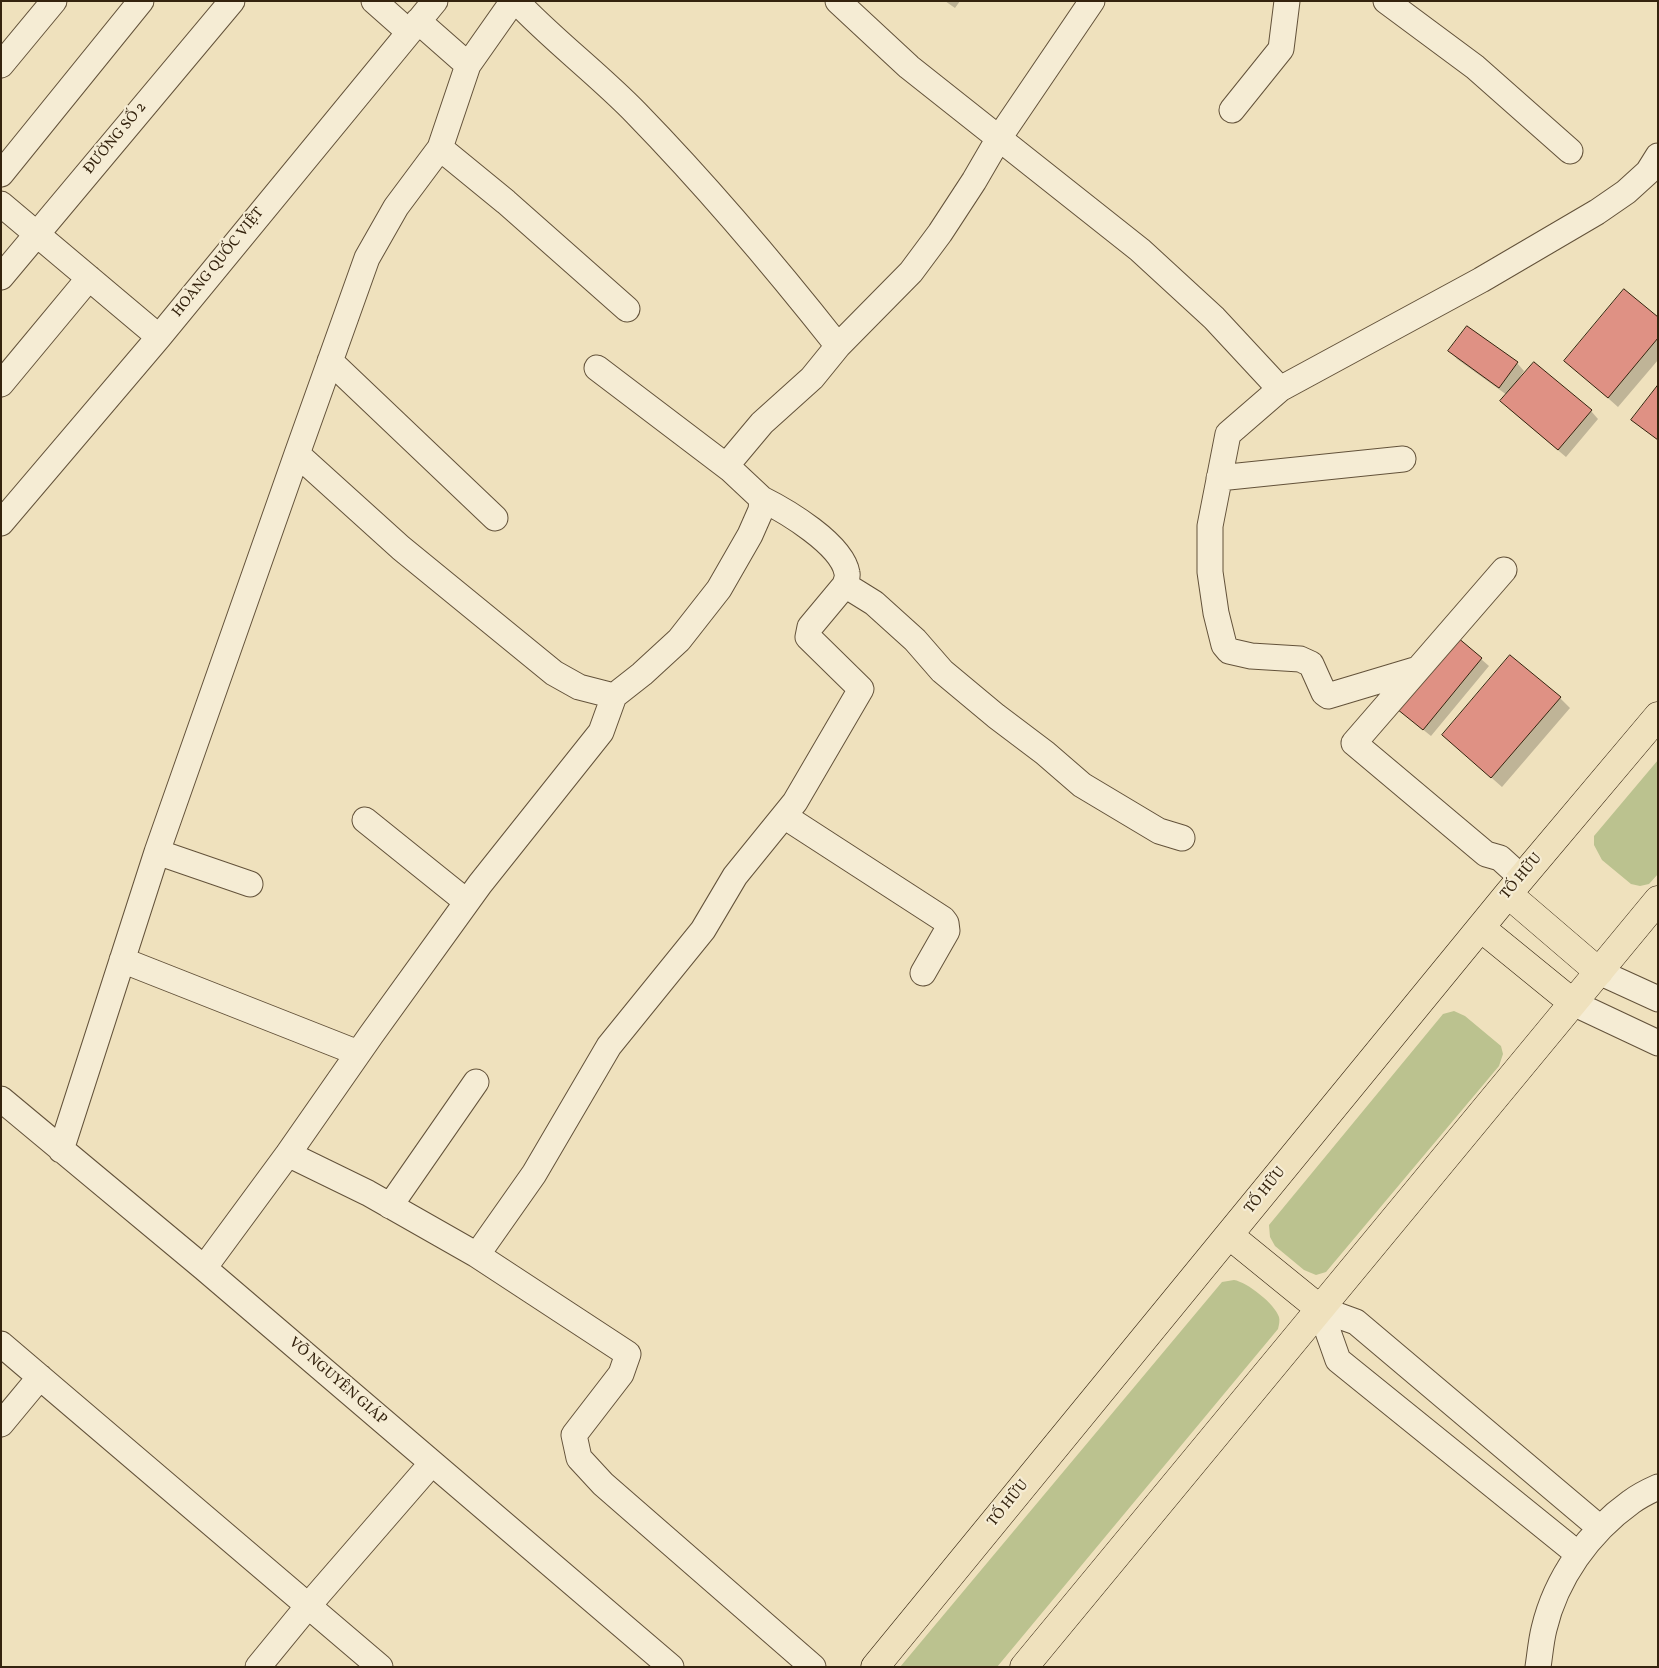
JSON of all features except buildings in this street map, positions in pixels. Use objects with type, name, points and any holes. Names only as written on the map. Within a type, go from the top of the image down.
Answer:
[{"type":"main road","name":"TỐ HỮU","points":[[875,1667],[1515,886],[1658,716]]},
{"type":"main road","points":[[1515,886],[1599,972]]},
{"type":"main road","points":[[1024,1667],[1658,900]]},
{"type":"main road","points":[[1481,928],[1573,1003]]},
{"type":"main road","points":[[1229,1235],[1320,1310]]},
{"type":"street","points":[[1,65],[54,1]]},
{"type":"street","points":[[1,174],[140,1]]},
{"type":"street","name":"ĐƯỜNG SỐ 2","points":[[1,277],[232,1]]},
{"type":"street","points":[[374,1],[420,14],[468,64]]},
{"type":"street","points":[[61,1150],[157,852],[367,258],[396,207],[440,148],[468,64],[515,1],[635,112],[732,218],[788,283],[838,346]]},
{"type":"street","points":[[838,1],[909,67],[1140,250],[1214,318],[1280,389]]},
{"type":"street","points":[[730,469],[730,460],[762,423],[812,378],[838,346],[911,272],[940,233],[999,138],[1092,1]]},
{"type":"street","points":[[1232,110],[1281,49],[1287,1]]},
{"type":"street","points":[[1386,1],[1475,67],[1570,151]]},
{"type":"street","name":"HOÀNG QUỐC VIỆT","points":[[1,524],[158,337],[420,14]]},
{"type":"street","points":[[440,148],[506,202],[627,309]]},
{"type":"street","points":[[1418,669],[1328,696],[1324,693],[1311,664],[1307,661],[1251,656],[1229,651],[1224,645],[1216,613],[1210,572],[1210,526],[1228,434],[1280,389],[1481,280],[1597,212],[1626,192],[1648,172],[1658,156]]},
{"type":"street","points":[[1,204],[158,337]]},
{"type":"street","points":[[1,384],[89,278]]},
{"type":"street","points":[[330,361],[495,518]]},
{"type":"street","points":[[477,1255],[534,1174],[609,1046],[703,930],[735,876],[795,802],[861,689],[808,637],[810,627],[846,585],[847,574],[844,564],[833,550],[799,519],[762,499],[730,469],[596,368]]},
{"type":"street","points":[[297,454],[401,548],[554,673],[579,687],[614,696]]},
{"type":"street","points":[[1219,478],[1403,459]]},
{"type":"street","points":[[204,1268],[288,1154],[480,884],[601,732],[614,696],[642,674],[679,640],[718,589],[750,535],[761,510],[762,499]]},
{"type":"street","points":[[1504,570],[1354,743],[1486,854],[1500,858],[1515,886]]},
{"type":"street","points":[[846,585],[874,603],[915,640],[942,671],[1082,785],[1159,831],[1182,838]]},
{"type":"street","points":[[784,816],[943,919],[947,927],[946,931],[924,973]]},
{"type":"street","points":[[365,820],[467,902]]},
{"type":"street","points":[[157,852],[250,884]]},
{"type":"street","points":[[122,960],[358,1053]]},
{"type":"street","points":[[1599,972],[1658,999]]},
{"type":"street","points":[[1573,1003],[1658,1043]]},
{"type":"street","points":[[390,1206],[476,1082]]},
{"type":"street","name":"VÕ NGUYÊN GIÁP","points":[[1,1099],[204,1268],[671,1667]]},
{"type":"street","points":[[288,1154],[390,1206],[477,1255],[628,1354],[621,1374],[574,1435],[579,1458],[603,1484],[813,1667]]},
{"type":"street","points":[[1320,1310],[1356,1322],[1600,1528]]},
{"type":"street","points":[[1320,1310],[1338,1360],[1578,1554]]},
{"type":"street","points":[[1,1344],[380,1667]]},
{"type":"street","points":[[1,1424],[40,1377]]},
{"type":"street","points":[[1405,1414],[1430,1384]]},
{"type":"street","points":[[258,1667],[308,1606],[432,1463]]},
{"type":"street","points":[[1507,1496],[1530,1468]]},
{"type":"street","points":[[1538,1667],[1544,1629],[1557,1590],[1578,1554],[1600,1528],[1632,1501],[1658,1486]]},
{"type":"green space","points":[[1658,760],[1658,874],[1649,884],[1640,886],[1631,884],[1602,860],[1594,845],[1594,836]]},
{"type":"green space","points":[[1454,1011],[1465,1016],[1501,1046],[1503,1054],[1499,1066],[1326,1272],[1316,1275],[1304,1270],[1275,1246],[1270,1237],[1269,1225],[1443,1014]]},
{"type":"green space","points":[[1234,1280],[1253,1289],[1272,1306],[1279,1317],[1278,1329],[997,1667],[900,1667],[1222,1282]]}]
